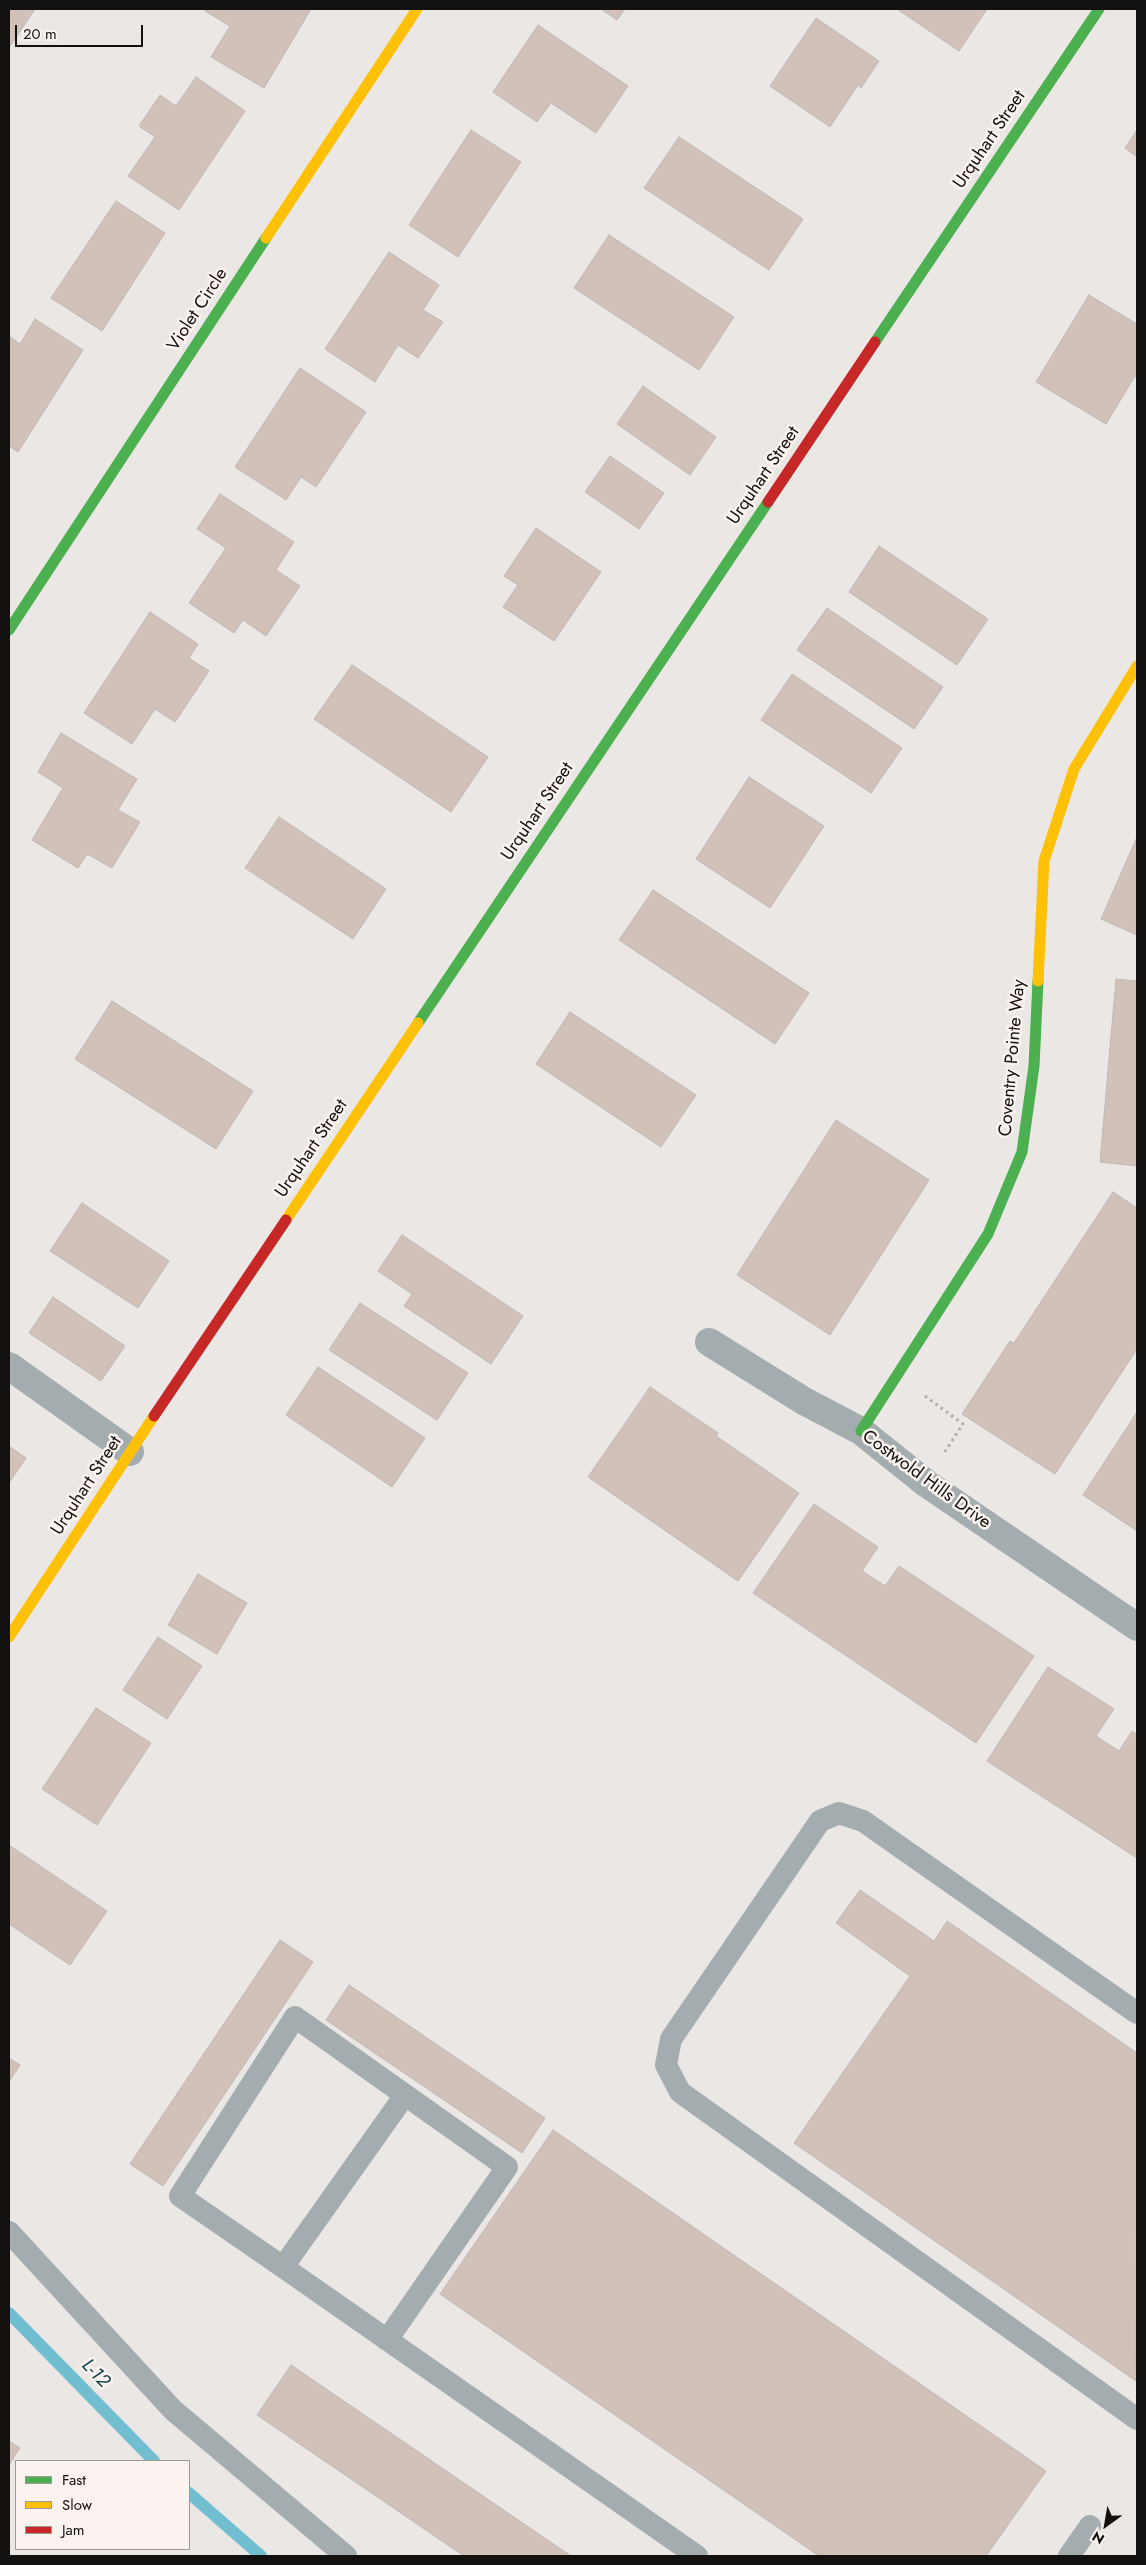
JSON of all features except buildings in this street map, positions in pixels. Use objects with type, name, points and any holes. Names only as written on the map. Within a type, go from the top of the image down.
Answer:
[{"type":"street","name":"Violet Circle","points":[[9,630],[417,9]]},
{"type":"street","name":"Urquhart Street","points":[[9,1637],[130,1452],[1099,9]]},
{"type":"street","name":"Coventry Pointe Way","points":[[861,1431],[988,1234],[1022,1152],[1034,1066],[1044,861],[1074,769],[1137,666]]},
{"type":"street","name":"Costwold Hills Drive","points":[[710,1342],[804,1402],[861,1431],[927,1484],[1137,1627]]},
{"type":"street","points":[[9,1366],[130,1452]]},
{"type":"lane","points":[[1137,2012],[863,1821],[839,1813],[820,1821],[671,2039],[666,2065],[680,2092],[1137,2419]]},
{"type":"lane","points":[[387,2340],[507,2167],[295,2017],[180,2196],[697,2556]]},
{"type":"lane","points":[[283,2267],[405,2095]]},
{"type":"lane","points":[[9,2232],[172,2410],[346,2556]]},
{"type":"lane","points":[[1069,2556],[1090,2526]]},
{"type":"path","points":[[922,1393],[963,1424],[940,1458]]},
{"type":"waterway","name":"L-12","points":[[9,2313],[153,2460]]},
{"type":"waterway","name":"L-12","points":[[190,2494],[261,2556]]},
{"type":"traffic: fast","points":[[875,342],[1099,9]]},
{"type":"traffic: fast","points":[[9,630],[266,238]]},
{"type":"traffic: fast","points":[[418,1023],[768,502]]},
{"type":"traffic: fast","points":[[861,1431],[988,1234],[1022,1152],[1034,1066],[1038,981]]},
{"type":"traffic: slow","points":[[266,238],[417,9]]},
{"type":"traffic: slow","points":[[1038,981],[1044,861],[1074,769],[1137,666]]},
{"type":"traffic: slow","points":[[286,1220],[418,1023]]},
{"type":"traffic: slow","points":[[9,1637],[154,1416]]},
{"type":"traffic: jam","points":[[768,502],[875,342]]},
{"type":"traffic: jam","points":[[154,1416],[286,1220]]}]
